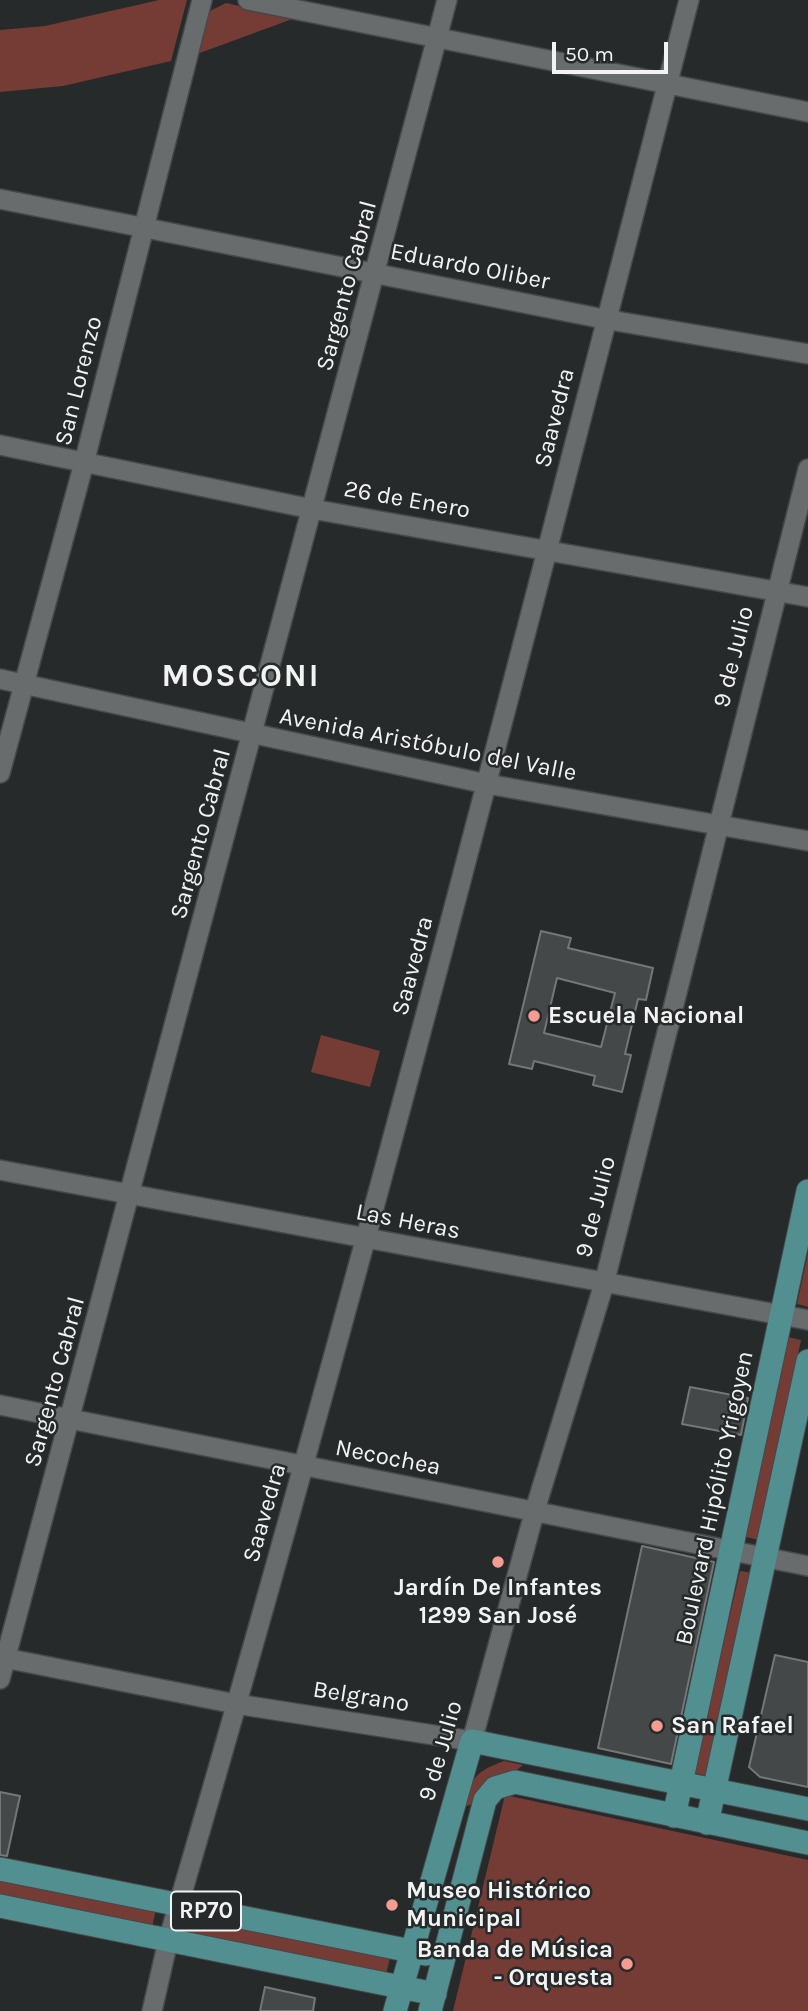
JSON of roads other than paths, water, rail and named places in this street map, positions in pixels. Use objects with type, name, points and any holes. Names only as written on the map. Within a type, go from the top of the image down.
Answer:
[{"type":"main road","name":"Boulevard Hipólito Yrigoyen","points":[[674,1816],[808,1191]]},
{"type":"main road","points":[[707,1823],[768,1557],[808,1361]]},
{"type":"main road","name":"Belgrano","points":[[472,1741],[808,1809]]},
{"type":"main road","name":"9 de Julio","points":[[395,2011],[472,1741]]},
{"type":"main road","points":[[401,1987],[432,2003],[485,1800],[495,1788],[515,1782],[808,1843]]},
{"type":"main road","name":"RP70","points":[[0,1869],[411,1951]]},
{"type":"main road","name":"RP70","points":[[0,1906],[401,1987]]},
{"type":"main road","points":[[411,1951],[443,1958]]},
{"type":"street","name":"San Lorenzo","points":[[0,773],[84,463],[202,0]]},
{"type":"street","points":[[248,0],[808,112]]},
{"type":"street","name":"Sargento Cabral","points":[[0,1679],[3,1657],[70,1419],[447,0]]},
{"type":"street","name":"Saavedra","points":[[152,2011],[168,1941],[304,1467],[366,1239],[689,0]]},
{"type":"street","name":"Eduardo Oliber","points":[[0,200],[144,226],[604,319],[808,354]]},
{"type":"street","name":"26 de Enero","points":[[0,445],[313,509],[808,597]]},
{"type":"street","name":"9 de Julio","points":[[472,1741],[535,1510],[604,1284],[808,469]]},
{"type":"street","name":"Avenida Aristóbulo del Valle","points":[[0,680],[487,783],[808,841]]},
{"type":"street","name":"Las Heras","points":[[0,1170],[129,1197],[808,1320]]},
{"type":"street","name":"Necochea","points":[[0,1405],[304,1467],[535,1510],[732,1553],[768,1557],[808,1566]]},
{"type":"street","name":"Belgrano","points":[[3,1657],[236,1704],[472,1741]]},
{"type":"place","name":"Escuela Nacional","points":[[534,1016]]},
{"type":"place","name":"Jardín De Infantes 1299 San José","points":[[498,1562]]},
{"type":"place","name":"San Rafael","points":[[657,1726]]},
{"type":"place","name":"Museo Histórico Municipal","points":[[392,1905]]},
{"type":"place","name":"Banda de Música - Orquesta","points":[[627,1964]]},
{"type":"district","name":"MOSCONI","points":[[241,677]]}]
